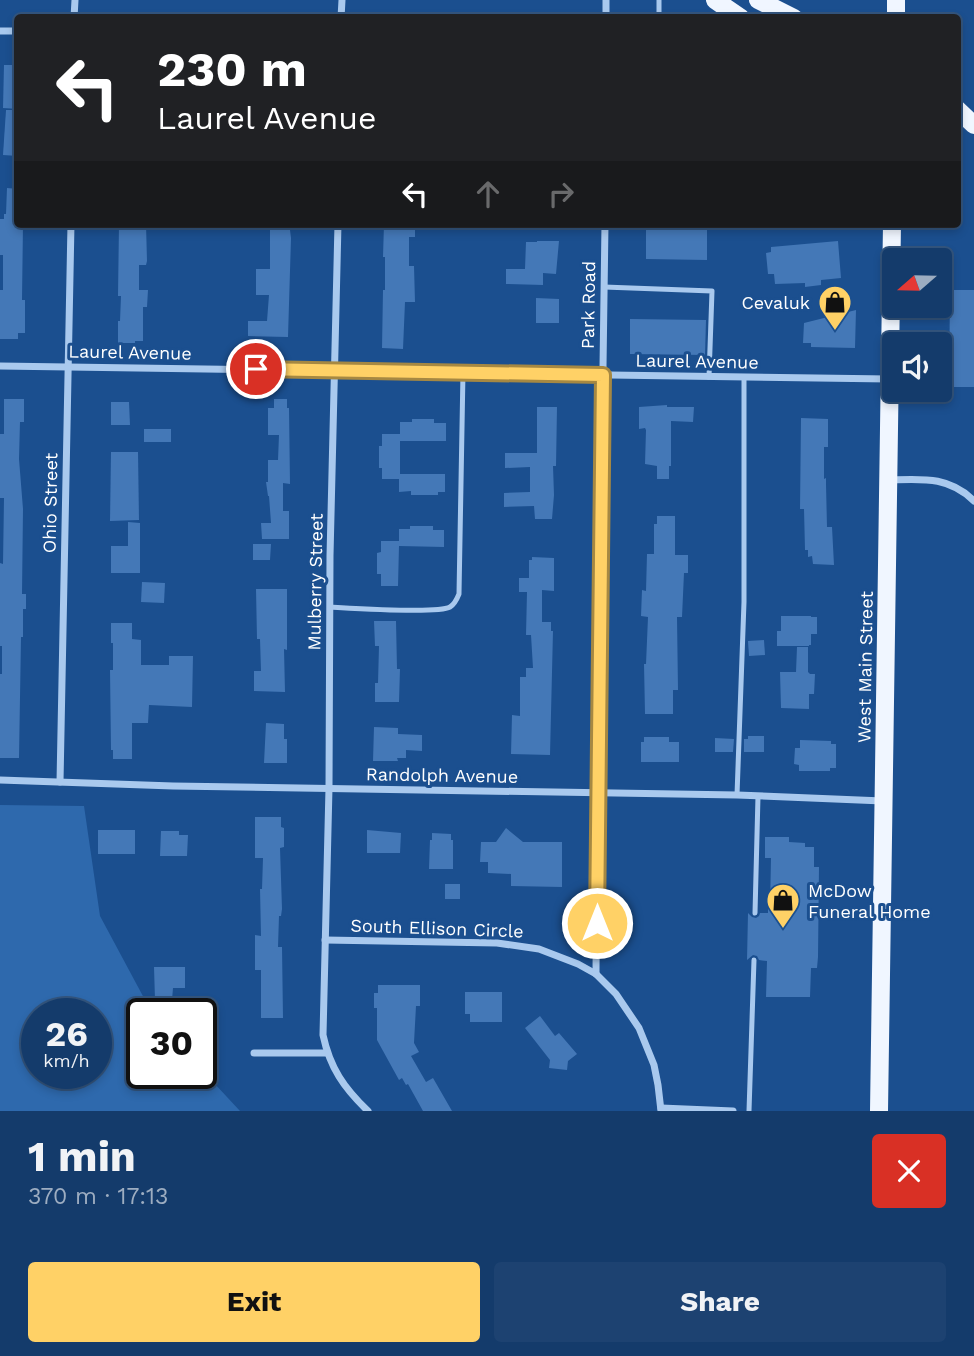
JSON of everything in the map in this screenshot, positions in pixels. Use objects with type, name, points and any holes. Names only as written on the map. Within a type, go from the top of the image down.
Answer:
[{"type":"main road","points":[[715,0],[733,14]]},
{"type":"main road","points":[[758,0],[786,14]]},
{"type":"main road","points":[[961,113],[974,125]]},
{"type":"main road","name":"West Main Street","points":[[891,332],[892,228]]},
{"type":"main road","name":"West Main Street","points":[[879,1111],[890,402]]},
{"type":"street","name":"Ohio Street","points":[[60,782],[71,228]]},
{"type":"street","name":"Mulberry Street","points":[[327,1053],[323,1035],[338,228]]},
{"type":"street","name":"Park Road","points":[[596,974],[605,228]]},
{"type":"street","name":"Laurel Avenue","points":[[0,366],[882,379]]},
{"type":"street","points":[[888,480],[922,479],[942,482],[960,489],[974,501]]},
{"type":"street","name":"Randolph Avenue","points":[[0,780],[737,795],[884,801]]},
{"type":"street","name":"South Ellison Circle","points":[[325,940],[518,945],[559,956],[596,974],[628,1010],[643,1037],[654,1065],[661,1110]]},
{"type":"street","points":[[254,1053],[327,1053],[343,1083],[368,1111]]},
{"type":"street","points":[[661,1110],[733,1111]]},
{"type":"lane","points":[[604,287],[712,291],[709,377]]},
{"type":"lane","points":[[330,607],[444,609],[451,607],[456,601],[459,594],[463,372]]},
{"type":"lane","points":[[737,795],[744,602],[744,377]]},
{"type":"lane","points":[[755,913],[758,796]]},
{"type":"lane","points":[[749,1111],[754,960]]},
{"type":"shaded area","points":[[0,805],[84,806],[100,916],[144,998],[126,998],[126,1089],[217,1089],[217,1086],[240,1111],[0,1111]]},
{"type":"building","points":[[4,65],[14,65],[14,109],[3,108]]},
{"type":"building","points":[[6,110],[14,110],[14,156],[3,155]]},
{"type":"building","points":[[7,188],[14,189],[14,228],[23,228],[22,300],[25,300],[25,333],[18,333],[18,339],[0,339],[3,255],[0,255],[0,219],[4,219]]},
{"type":"building","points":[[119,228],[146,228],[147,261],[146,265],[139,265],[139,290],[148,290],[147,307],[143,307],[143,341],[118,343],[121,296],[118,296]]},
{"type":"building","points":[[384,228],[415,228],[415,237],[409,237],[409,266],[414,266],[415,302],[405,302],[403,349],[382,348],[385,290]]},
{"type":"building","points":[[646,228],[707,228],[707,260],[646,259]]},
{"type":"building","points":[[270,230],[290,230],[288,337],[248,336],[248,321],[267,321],[269,295],[256,295],[256,269],[270,269]]},
{"type":"building","points":[[559,241],[556,274],[543,273],[543,285],[506,284],[506,269],[525,269],[526,242]]},
{"type":"building","points":[[838,241],[841,278],[821,280],[821,285],[805,287],[805,283],[775,284],[774,274],[768,274],[766,253],[771,252],[771,247]]},
{"type":"building","points":[[952,290],[974,290],[974,387],[952,387],[952,332],[950,332]]},
{"type":"building","points":[[536,298],[559,299],[559,323],[536,323]]},
{"type":"building","points":[[856,310],[855,348],[811,347],[811,343],[803,343],[804,323]]},
{"type":"building","points":[[630,319],[706,320],[705,355],[630,354]]},
{"type":"building","points":[[4,399],[24,399],[19,459],[23,509],[22,594],[26,594],[26,609],[23,609],[21,637],[19,758],[0,758],[0,563],[3,564],[4,498],[0,498],[0,434],[4,434]]},
{"type":"building","points":[[274,399],[287,399],[289,408],[290,484],[283,483],[283,511],[289,511],[289,539],[262,539],[261,523],[271,523],[266,482],[268,460],[278,460],[279,435],[268,435],[268,408],[274,408]]},
{"type":"building","points":[[111,402],[129,402],[130,425],[111,425]]},
{"type":"building","points":[[537,407],[557,407],[552,519],[535,519],[534,506],[504,507],[504,493],[530,492],[530,467],[505,468],[505,453],[537,453]]},
{"type":"building","points":[[639,407],[694,407],[693,422],[671,421],[669,479],[657,479],[657,466],[645,464],[646,430],[639,429]]},
{"type":"building","points":[[801,418],[828,419],[828,447],[824,447],[824,479],[826,478],[827,527],[832,527],[834,565],[813,564],[812,556],[808,557],[808,550],[805,550],[804,509],[800,509]]},
{"type":"building","points":[[412,419],[434,419],[434,423],[446,423],[446,441],[400,441],[400,474],[445,474],[445,492],[438,492],[438,495],[411,495],[411,491],[399,492],[399,479],[382,479],[379,446],[382,446],[382,434],[400,434],[400,422],[412,422]]},
{"type":"building","points":[[144,429],[171,429],[171,442],[144,442]]},
{"type":"building","points":[[111,452],[138,452],[139,520],[110,521]]},
{"type":"building","points":[[657,516],[675,516],[675,555],[688,555],[688,573],[684,573],[682,617],[677,617],[678,690],[673,690],[673,714],[645,714],[644,664],[648,617],[641,616],[642,590],[646,591],[647,554],[654,554],[654,524],[657,524]]},
{"type":"building","points":[[128,522],[140,523],[140,573],[111,573],[111,546],[128,546]]},
{"type":"building","points":[[410,526],[433,526],[433,530],[444,530],[444,547],[399,546],[398,586],[381,586],[381,574],[377,574],[377,553],[381,552],[381,541],[399,541],[399,529],[410,529]]},
{"type":"building","points":[[253,544],[271,544],[270,560],[253,560]]},
{"type":"building","points":[[532,557],[554,558],[554,591],[542,590],[542,622],[551,622],[553,631],[550,755],[511,754],[512,715],[520,716],[520,677],[526,677],[526,668],[533,668],[531,635],[526,635],[527,592],[519,592],[519,578],[529,578],[529,560],[532,560]]},
{"type":"building","points":[[142,582],[165,583],[164,603],[141,602]]},
{"type":"building","points":[[256,589],[287,589],[285,692],[254,691],[254,671],[261,671]]},
{"type":"building","points":[[781,616],[817,617],[817,634],[811,634],[811,645],[777,646]]},
{"type":"building","points":[[374,621],[396,621],[397,669],[400,669],[399,702],[375,702],[379,646],[375,646]]},
{"type":"building","points":[[111,623],[132,623],[132,639],[141,640],[141,665],[169,665],[169,656],[193,656],[192,707],[149,705],[148,723],[132,723],[132,759],[113,759],[111,750]]},
{"type":"building","points":[[764,640],[765,655],[749,656],[748,641]]},
{"type":"building","points":[[797,647],[808,647],[808,672],[815,674],[814,694],[809,694],[809,709],[781,708],[780,672],[796,672]]},
{"type":"building","points":[[266,723],[284,724],[287,763],[264,763]]},
{"type":"building","points":[[374,727],[398,728],[398,734],[422,735],[422,751],[406,750],[406,758],[397,758],[398,761],[373,761]]},
{"type":"building","points":[[748,736],[764,736],[764,752],[744,752],[744,739],[748,739]]},
{"type":"building","points":[[644,737],[669,737],[669,742],[679,742],[679,762],[641,762],[641,742],[644,742]]},
{"type":"building","points":[[715,738],[734,739],[733,752],[715,752]]},
{"type":"building","points":[[800,740],[831,741],[831,744],[836,744],[836,768],[830,768],[830,771],[799,771],[799,765],[794,764],[795,748],[800,748]]},
{"type":"building","points":[[255,817],[281,817],[281,827],[284,828],[284,847],[280,848],[282,909],[279,916],[278,947],[282,947],[283,1018],[261,1018],[261,970],[255,970],[255,935],[261,936],[260,889],[263,858],[255,858]]},
{"type":"building","points":[[506,828],[523,842],[562,842],[562,887],[511,886],[511,874],[488,873],[488,862],[480,862],[481,842],[496,842]]},
{"type":"building","points":[[98,830],[135,830],[135,854],[98,854]]},
{"type":"building","points":[[367,830],[401,833],[400,853],[367,853]]},
{"type":"building","points":[[161,831],[179,831],[179,835],[188,835],[187,856],[160,856]]},
{"type":"building","points":[[432,833],[451,834],[453,869],[429,869]]},
{"type":"building","name":"McDow Funeral Home","points":[[765,837],[789,837],[789,842],[805,843],[805,847],[814,847],[814,867],[819,867],[818,957],[817,968],[811,968],[810,997],[766,997],[767,961],[759,960],[753,955],[747,960],[748,913],[756,918],[760,913],[768,913],[770,909],[771,858],[765,858]]},
{"type":"building","points":[[445,884],[460,884],[460,899],[445,899]]},
{"type":"building","points":[[154,967],[185,967],[185,988],[173,988],[172,998],[155,998]]},
{"type":"building","points":[[378,985],[420,985],[420,1006],[416,1006],[414,1043],[419,1052],[411,1056],[426,1082],[433,1078],[452,1111],[423,1111],[408,1084],[406,1085],[402,1078],[399,1080],[377,1040],[374,993],[378,993]]},
{"type":"building","points":[[465,992],[502,992],[502,1022],[470,1022],[470,1014],[465,1014]]},
{"type":"building","points":[[540,1016],[555,1036],[559,1033],[577,1054],[568,1061],[567,1070],[549,1068],[550,1060],[525,1028]]},
{"type":"place","name":"Cevaluk","points":[[835,332]]},
{"type":"place","name":"McDow Funeral Home","points":[[783,930]]},
{"type":"route","points":[[256,369],[603,375],[597,923]]}]
